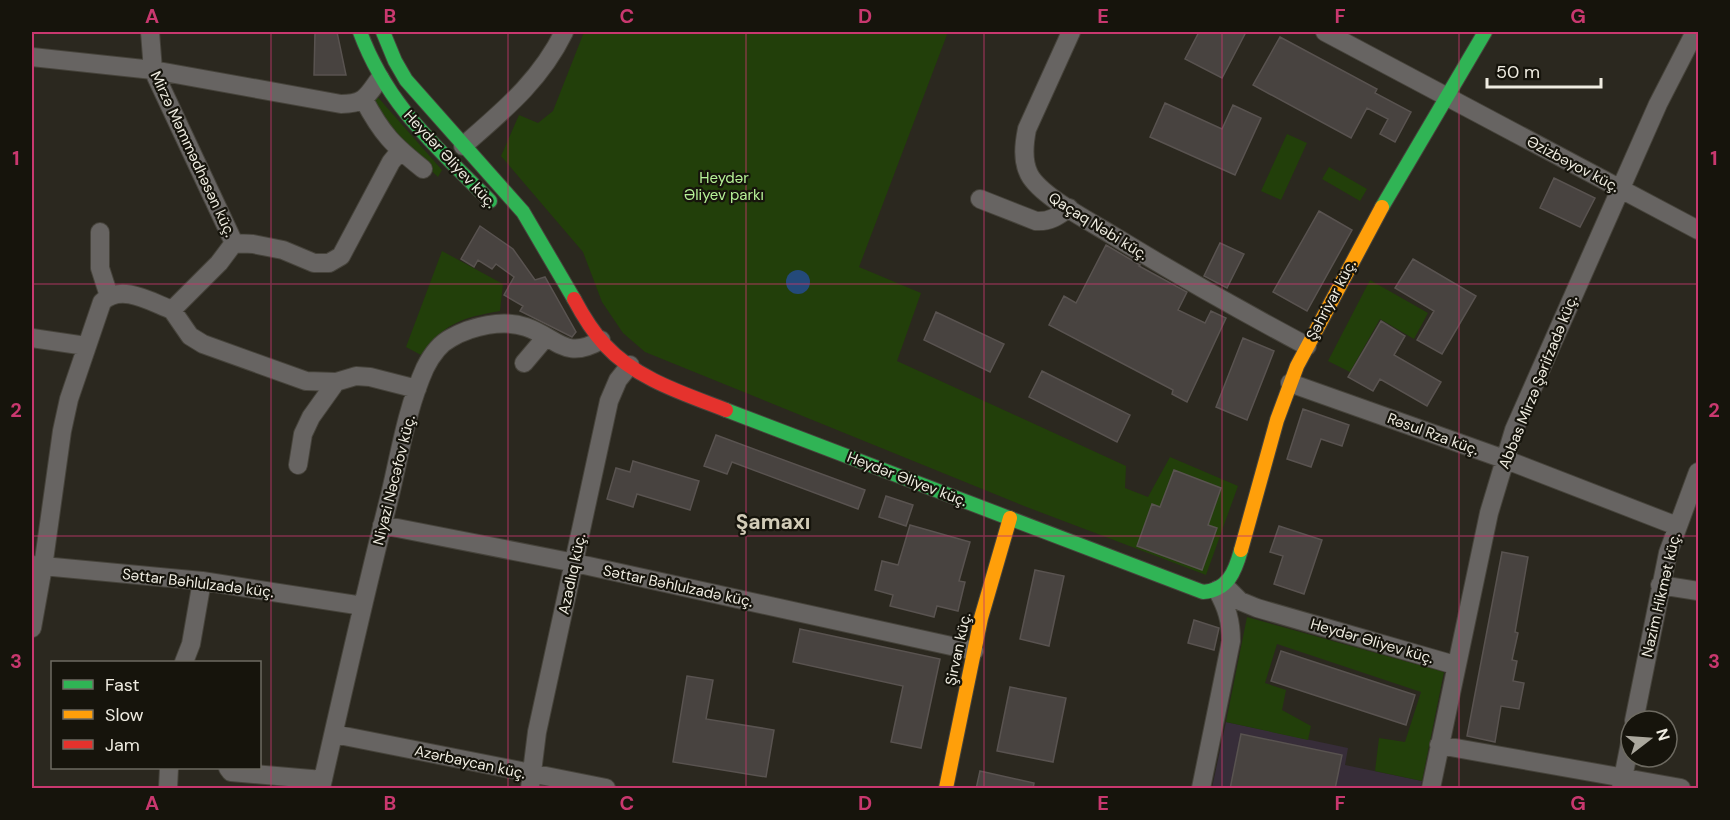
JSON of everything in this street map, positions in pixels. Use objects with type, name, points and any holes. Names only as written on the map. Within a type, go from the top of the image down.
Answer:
[{"type":"street","name":"Mirzə Məmmədhəsən küç.","points":[[150,32],[153,70],[234,243],[219,263],[172,310]]},
{"type":"street","name":"Heydər Əliyev küç.","points":[[360,32],[380,78],[396,100],[416,124],[498,208]]},
{"type":"street","points":[[383,32],[394,61],[406,80],[523,212],[560,272]]},
{"type":"street","points":[[463,146],[518,99],[536,79],[564,32]]},
{"type":"street","name":"Qaçaq Nəbi küç.","points":[[1071,32],[1027,129],[1024,145],[1025,160],[1029,174],[1039,188],[1210,294],[1307,346]]},
{"type":"street","name":"Əzizbəyov küç.","points":[[1325,32],[1698,230]]},
{"type":"street","name":"Şəhriyar küç.","points":[[1222,588],[1237,566],[1264,463],[1290,382],[1307,346],[1391,190],[1485,32]]},
{"type":"street","name":"Abbas Mirzə Şərifzadə küç.","points":[[1431,789],[1455,665],[1489,513],[1514,430],[1620,188],[1666,87],[1695,32]]},
{"type":"street","points":[[32,57],[153,70],[341,104],[353,104],[364,100],[380,78]]},
{"type":"street","points":[[364,100],[376,124],[388,139],[423,169]]},
{"type":"street","points":[[234,243],[283,250],[314,263],[329,263],[341,256],[391,162],[400,151]]},
{"type":"street","points":[[980,199],[1036,221],[1045,222],[1069,208]]},
{"type":"street","points":[[514,225],[560,272]]},
{"type":"street","points":[[100,232],[100,268],[109,296]]},
{"type":"street","name":"Heydər Əliyev küç.","points":[[560,272],[584,315],[601,340],[615,354],[630,365],[692,396],[1203,592],[1222,588],[1240,601],[1257,608],[1455,665]]},
{"type":"street","points":[[32,628],[37,566],[69,399],[102,302],[109,296],[120,293],[130,295],[172,310],[190,336],[202,344],[306,381],[336,382],[356,376],[370,377],[417,389]]},
{"type":"street","name":"Niyazi Nəcəfov küç.","points":[[322,784],[382,525],[417,389],[426,366],[437,349],[449,339],[478,327],[510,324],[528,327],[563,346],[574,349],[583,349],[601,340]]},
{"type":"street","points":[[524,363],[546,337]]},
{"type":"street","points":[[32,338],[86,346]]},
{"type":"street","name":"Azadlıq küç.","points":[[530,781],[537,732],[609,401],[618,380],[630,365]]},
{"type":"street","points":[[298,465],[303,434],[311,417],[336,382]]},
{"type":"street","name":"Rəsul Rza küç.","points":[[1290,382],[1504,459],[1677,526]]},
{"type":"street","name":"Nazim Hikmət küç.","points":[[1636,709],[1660,585],[1677,526],[1698,472]]},
{"type":"street","name":"Şirvan küç.","points":[[945,789],[991,577],[1010,518]]},
{"type":"street","name":"Səttar Bəhlulzadə küç.","points":[[382,525],[574,564],[974,651]]},
{"type":"street","name":"Səttar Bəhlulzadə küç.","points":[[37,566],[202,582],[363,606]]},
{"type":"street","points":[[185,661],[191,644],[202,582]]},
{"type":"street","points":[[1660,585],[1698,591]]},
{"type":"street","points":[[1201,789],[1231,641],[1231,623],[1222,588]]},
{"type":"street","name":"Azərbaycan küç.","points":[[334,734],[530,781],[606,789]]},
{"type":"street","points":[[1439,745],[1622,784],[1681,789]]},
{"type":"street","points":[[168,789],[169,769]]},
{"type":"street","points":[[229,769],[231,772],[322,784]]},
{"type":"street","points":[[1622,784],[1625,769]]},
{"type":"shaded area","points":[[1226,722],[1348,748],[1345,765],[1422,781],[1420,788],[1212,788]]},
{"type":"green space","name":"Heydər Əliyev parkı","points":[[584,32],[948,32],[859,267],[921,293],[897,361],[1126,466],[1125,488],[1148,497],[1170,457],[1238,486],[1206,575],[1024,506],[645,352],[623,333],[602,302],[583,252],[501,156],[519,115],[538,123],[553,111]]},
{"type":"green space","points":[[376,95],[442,170],[438,177],[389,131],[370,102]]},
{"type":"green space","points":[[1287,134],[1307,143],[1281,200],[1261,191]]},
{"type":"green space","points":[[1329,167],[1367,189],[1360,201],[1322,179]]},
{"type":"green space","points":[[442,251],[503,284],[500,311],[475,316],[446,329],[421,355],[406,347]]},
{"type":"green space","points":[[1370,280],[1428,313],[1414,339],[1380,319],[1350,372],[1328,361]]},
{"type":"green space","points":[[1247,617],[1444,672],[1422,781],[1375,771],[1379,738],[1405,742],[1421,692],[1277,644],[1265,683],[1286,690],[1282,710],[1311,726],[1308,740],[1226,722]]},
{"type":"water","points":[[798,270],[803,271],[809,277],[809,287],[803,293],[798,294],[793,293],[787,287],[786,282],[787,277],[793,271]]},
{"type":"building","points":[[315,32],[337,32],[346,75],[314,75]]},
{"type":"building","points":[[1199,32],[1246,32],[1222,78],[1185,59]]},
{"type":"building","points":[[1280,37],[1377,89],[1375,93],[1411,112],[1395,142],[1380,134],[1388,119],[1367,108],[1351,138],[1253,85]]},
{"type":"building","points":[[1165,103],[1222,129],[1233,105],[1261,118],[1235,175],[1150,137]]},
{"type":"building","points":[[1554,178],[1595,198],[1580,227],[1540,208]]},
{"type":"building","points":[[1319,211],[1352,230],[1307,311],[1273,292]]},
{"type":"building","points":[[480,226],[513,249],[535,280],[545,277],[576,332],[572,337],[520,311],[523,306],[504,295],[514,277],[496,264],[492,269],[478,260],[474,267],[461,259]]},
{"type":"building","points":[[1220,243],[1244,254],[1227,288],[1204,276]]},
{"type":"building","points":[[1106,245],[1187,292],[1178,310],[1205,323],[1211,311],[1226,318],[1187,402],[1172,394],[1173,390],[1049,325],[1064,296],[1076,303]]},
{"type":"building","points":[[1413,259],[1476,296],[1442,354],[1417,340],[1434,311],[1395,288]]},
{"type":"building","points":[[936,312],[1004,344],[990,372],[924,340]]},
{"type":"building","points":[[1381,321],[1405,336],[1394,355],[1441,382],[1427,406],[1380,379],[1373,391],[1348,377]]},
{"type":"building","points":[[1243,338],[1274,351],[1247,420],[1216,407]]},
{"type":"building","points":[[1042,371],[1130,415],[1117,442],[1029,397]]},
{"type":"building","points":[[1303,409],[1349,425],[1342,446],[1321,439],[1311,467],[1287,459]]},
{"type":"building","points":[[716,435],[865,490],[858,509],[732,462],[727,474],[704,466]]},
{"type":"building","points":[[633,461],[699,481],[690,510],[637,494],[633,507],[607,499],[616,468],[630,472]]},
{"type":"building","points":[[1174,470],[1221,488],[1208,525],[1217,528],[1202,570],[1137,546],[1152,504],[1160,507]]},
{"type":"building","points":[[886,496],[913,505],[906,526],[879,517]]},
{"type":"building","points":[[910,525],[970,542],[959,581],[965,582],[958,611],[937,606],[934,617],[890,606],[893,595],[875,590],[882,561],[898,565]]},
{"type":"building","points":[[1279,526],[1322,540],[1304,594],[1274,584],[1283,556],[1270,552]]},
{"type":"building","points":[[1502,552],[1528,557],[1512,660],[1517,661],[1513,681],[1524,683],[1519,709],[1501,706],[1495,742],[1467,736]]},
{"type":"building","points":[[1035,570],[1064,576],[1049,646],[1020,639]]},
{"type":"building","points":[[1194,620],[1219,628],[1214,650],[1188,643]]},
{"type":"building","points":[[800,629],[940,659],[921,748],[891,742],[903,686],[793,662]]},
{"type":"building","points":[[1281,651],[1415,695],[1406,725],[1271,681]]},
{"type":"building","points":[[687,676],[713,680],[706,719],[774,730],[766,777],[673,762]]},
{"type":"building","points":[[1010,687],[1066,698],[1053,762],[997,751]]},
{"type":"building","points":[[1241,734],[1342,755],[1335,789],[1230,789]]},
{"type":"building","points":[[980,771],[1034,783],[1033,789],[976,789]]},
{"type":"traffic: fast","points":[[360,32],[371,59],[399,104],[415,124],[490,201]]},
{"type":"traffic: fast","points":[[383,32],[406,80],[523,212],[574,299]]},
{"type":"traffic: fast","points":[[1382,207],[1485,32]]},
{"type":"traffic: fast","points":[[726,410],[1203,592],[1212,591],[1224,584],[1233,572],[1241,550]]},
{"type":"traffic: slow","points":[[1241,550],[1277,420],[1297,366],[1382,207]]},
{"type":"traffic: slow","points":[[946,788],[981,618],[1010,518]]},
{"type":"traffic: jam","points":[[574,299],[588,324],[617,357],[662,384],[726,410]]},
{"type":"district","name":"Şamaxı","points":[[773,522]]}]
